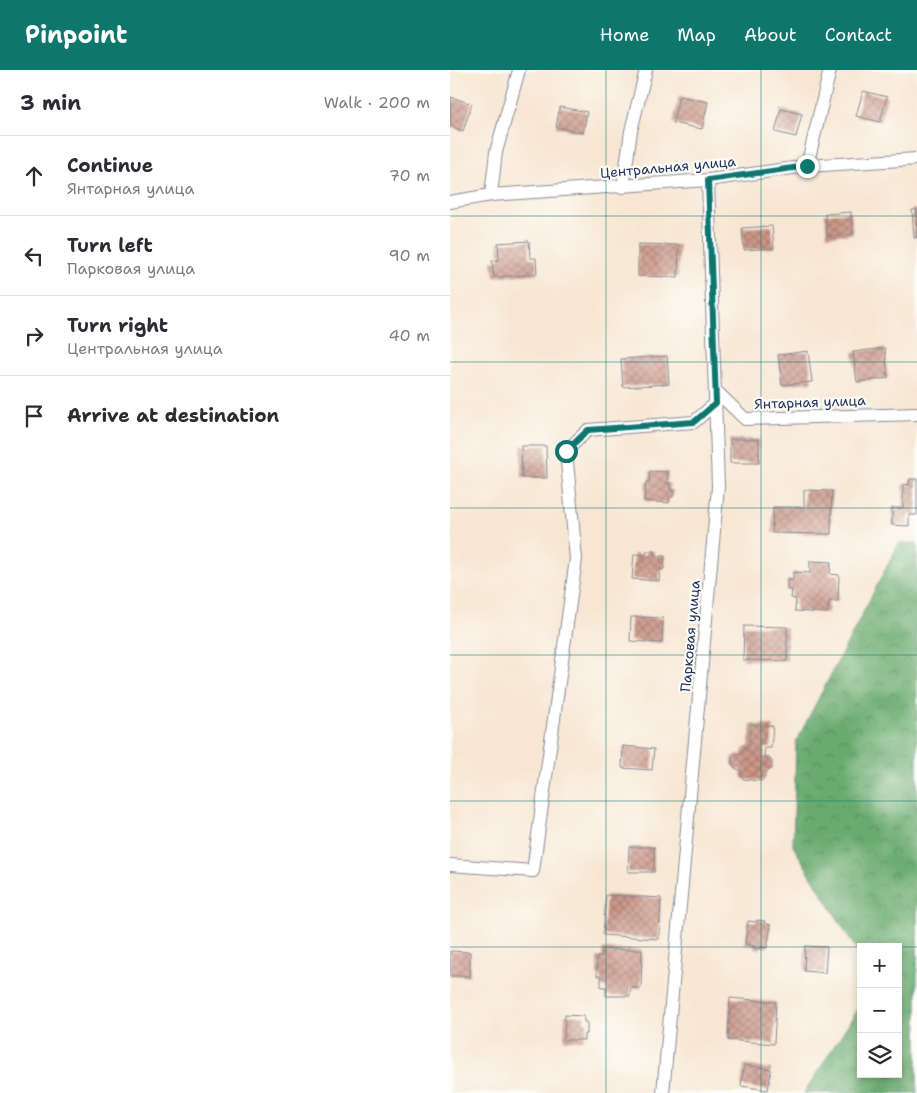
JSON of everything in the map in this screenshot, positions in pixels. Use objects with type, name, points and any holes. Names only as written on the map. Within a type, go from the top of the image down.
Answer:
[{"type":"street","points":[[491,195],[496,152],[519,70]]},
{"type":"street","points":[[623,187],[631,131],[646,70]]},
{"type":"street","points":[[807,166],[830,70]]},
{"type":"street","name":"Центральная улица","points":[[450,202],[491,195],[708,180],[807,166],[917,159]]},
{"type":"street","name":"Парковая улица","points":[[664,1093],[718,487],[708,180]]},
{"type":"street","points":[[450,865],[533,871],[576,559],[566,451],[588,430],[694,422],[715,396]]},
{"type":"street","name":"Янтарная улица","points":[[715,396],[745,419],[917,414]]},
{"type":"green space","points":[[899,543],[917,543],[917,1093],[804,1093],[857,1010],[857,1078],[902,1078],[902,943],[857,943],[857,950],[793,846],[796,742]]},
{"type":"building","points":[[863,91],[887,97],[880,122],[856,116]]},
{"type":"building","points":[[679,96],[708,102],[702,129],[673,123]]},
{"type":"building","points":[[451,97],[472,104],[463,131],[450,126]]},
{"type":"building","points":[[560,107],[587,112],[583,133],[556,127]]},
{"type":"building","points":[[781,109],[802,114],[796,137],[775,132]]},
{"type":"building","points":[[917,209],[917,237],[914,238],[912,210]]},
{"type":"building","points":[[851,212],[853,234],[827,236],[825,214]]},
{"type":"building","points":[[772,226],[774,248],[744,250],[742,228]]},
{"type":"building","points":[[529,241],[530,258],[536,258],[537,274],[494,277],[492,261],[499,260],[498,243]]},
{"type":"building","points":[[638,244],[679,245],[678,277],[638,276]]},
{"type":"building","points":[[885,348],[888,378],[857,382],[853,352]]},
{"type":"building","points":[[808,351],[812,382],[782,385],[778,355]]},
{"type":"building","points":[[667,356],[669,384],[623,387],[621,359]]},
{"type":"building","points":[[730,439],[759,439],[759,463],[730,463]]},
{"type":"building","points":[[521,446],[546,446],[547,478],[522,478]]},
{"type":"building","points":[[650,471],[668,472],[667,483],[670,483],[670,490],[673,490],[673,497],[669,497],[669,503],[644,501],[646,482],[649,482]]},
{"type":"building","points":[[910,479],[917,479],[917,515],[909,515],[909,526],[892,525],[892,508],[903,508],[903,484],[909,485]]},
{"type":"building","points":[[804,490],[832,491],[831,534],[772,533],[773,507],[804,507]]},
{"type":"building","points":[[647,551],[654,551],[654,556],[665,556],[664,569],[660,569],[659,581],[632,579],[634,554],[646,555]]},
{"type":"building","points":[[810,561],[831,562],[830,574],[839,575],[838,601],[829,601],[828,613],[795,611],[796,599],[791,598],[792,590],[787,590],[787,580],[793,580],[793,572],[810,573]]},
{"type":"building","points":[[631,617],[663,618],[662,643],[630,641]]},
{"type":"building","points":[[744,626],[787,627],[787,661],[743,660]]},
{"type":"building","points":[[751,724],[773,726],[771,748],[765,748],[764,757],[768,757],[772,761],[772,768],[765,773],[765,778],[761,781],[743,779],[741,770],[736,769],[732,764],[732,758],[737,754],[742,754],[743,749],[749,746]]},
{"type":"building","points":[[623,746],[654,749],[652,770],[622,768]]},
{"type":"building","points":[[629,847],[654,847],[654,872],[628,872]]},
{"type":"building","points":[[606,895],[661,898],[659,939],[603,935]]},
{"type":"building","points":[[757,920],[765,921],[764,923],[771,925],[767,948],[754,948],[754,946],[745,944],[748,921],[757,922]]},
{"type":"building","points":[[805,946],[827,947],[825,973],[804,971]]},
{"type":"building","points":[[602,949],[642,950],[641,988],[631,988],[630,996],[606,996],[606,987],[601,987],[601,976],[597,976],[597,957],[602,957]]},
{"type":"building","points":[[450,951],[470,952],[470,976],[450,976]]},
{"type":"building","points":[[730,998],[776,1002],[774,1044],[728,1040]]},
{"type":"building","points":[[565,1015],[584,1016],[584,1022],[587,1022],[587,1034],[584,1034],[584,1040],[564,1040]]},
{"type":"building","points":[[744,1065],[771,1069],[768,1090],[741,1086]]},
{"type":"route","points":[[566,451],[588,430],[694,422],[716,403],[708,180],[807,166]]}]
